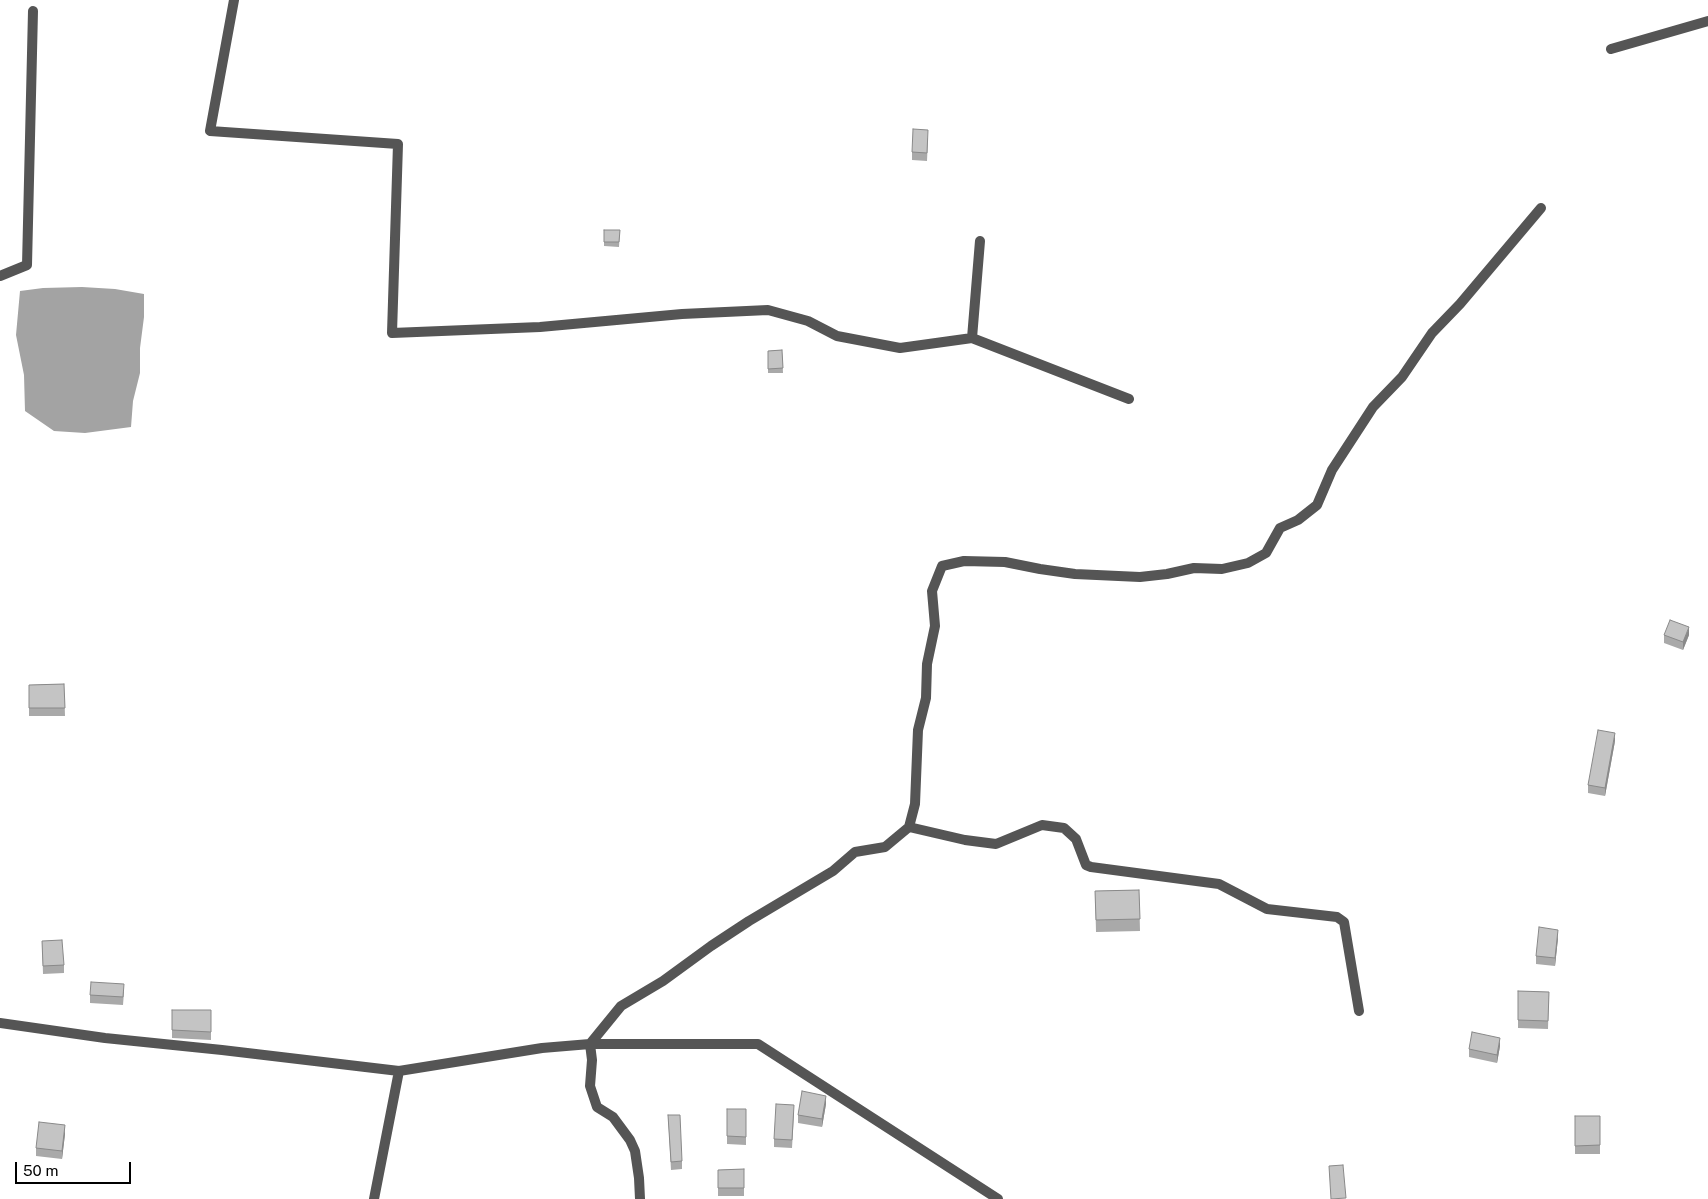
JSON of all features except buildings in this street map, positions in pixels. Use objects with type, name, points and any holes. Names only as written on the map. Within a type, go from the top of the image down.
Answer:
[{"type":"street","points":[[234,0],[210,130],[398,144],[392,333],[540,327],[682,314],[768,310],[808,321],[837,336],[900,348],[972,338],[1129,400]]},
{"type":"street","points":[[0,276],[28,265],[33,11]]},
{"type":"street","points":[[1611,49],[1708,22]]},
{"type":"street","points":[[640,1199],[635,1151],[630,1140],[613,1117],[597,1107],[590,1086],[592,1060],[590,1044],[621,1006],[663,981],[749,921],[833,871],[855,852],[885,847],[909,827],[915,804],[918,730],[926,698],[927,664],[936,626],[932,591],[942,566],[964,560],[1005,562],[1040,570],[1075,574],[1140,577],[1194,568],[1222,569],[1248,563],[1266,553],[1280,528],[1298,520],[1317,505],[1332,470],[1373,406],[1402,377],[1432,333],[1460,304],[1541,208]]},
{"type":"street","points":[[972,338],[980,241]]},
{"type":"street","points":[[909,827],[965,840],[996,844],[1042,825],[1064,828],[1076,839],[1086,865],[1091,868],[1219,884],[1267,909],[1338,917],[1344,922],[1360,1011]]},
{"type":"street","points":[[0,1023],[105,1038],[399,1071],[542,1048],[590,1044],[758,1044],[998,1199]]},
{"type":"street","points":[[374,1199],[399,1071]]},
{"type":"shaded area","points":[[82,287],[115,289],[144,294],[140,373],[133,401],[131,427],[85,433],[54,431],[25,411],[24,375],[16,335],[20,291],[43,288]]}]
